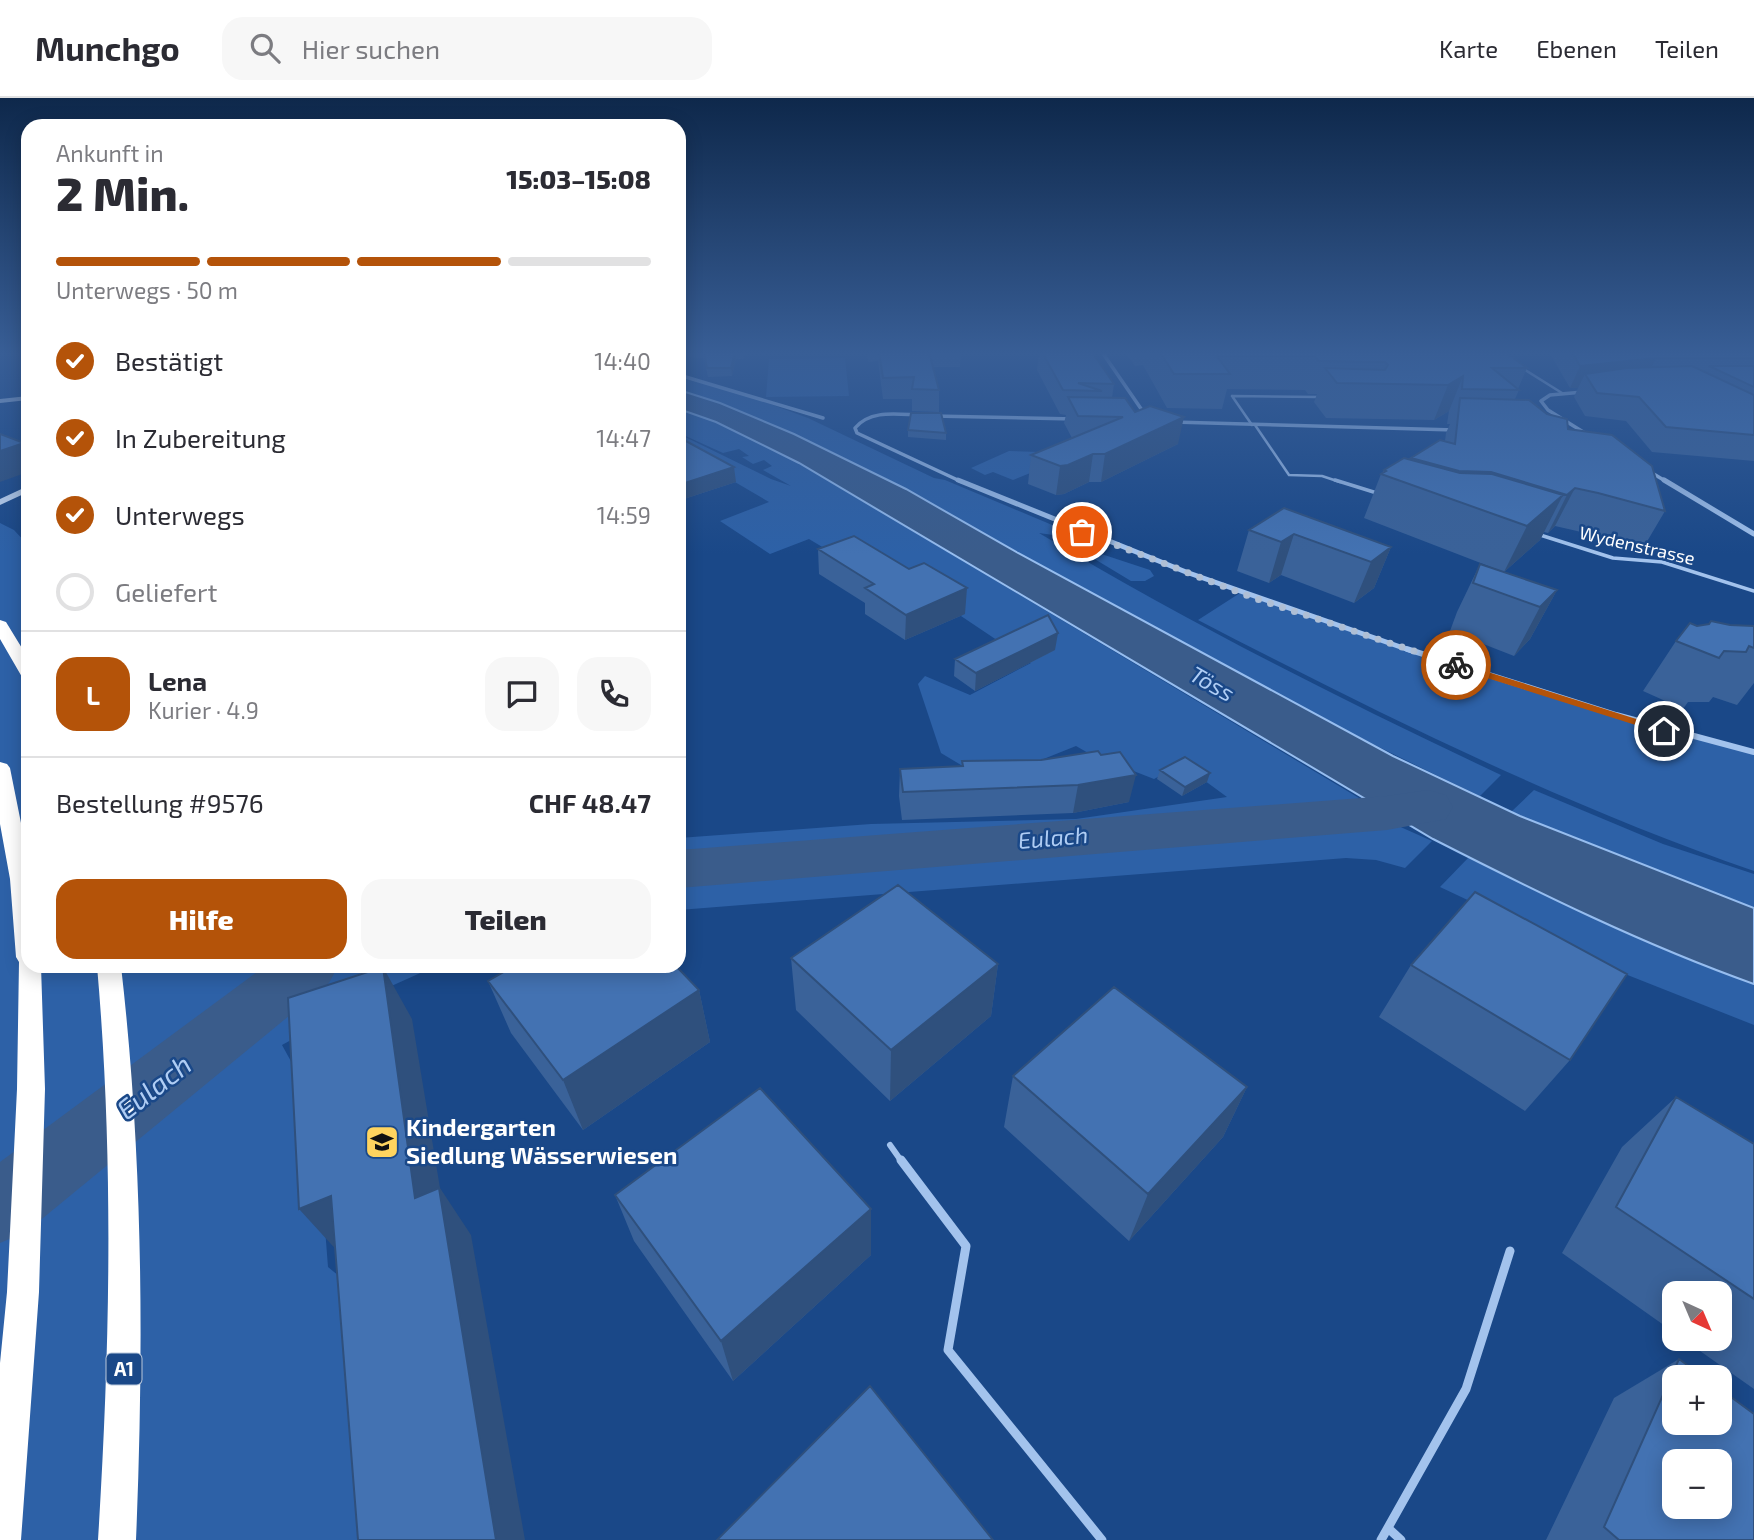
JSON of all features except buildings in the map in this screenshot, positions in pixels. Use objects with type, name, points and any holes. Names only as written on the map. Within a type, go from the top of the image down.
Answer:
[{"type":"highway","points":[[0,625],[21,661]]},
{"type":"highway","points":[[0,768],[21,874]]},
{"type":"highway","points":[[2,1540],[23,1292],[31,1089],[29,973]]},
{"type":"highway","name":"A1","points":[[110,973],[116,1022],[125,1197],[124,1377],[117,1540]]},
{"type":"main road","points":[[0,502],[21,492]]},
{"type":"street","points":[[867,419],[858,423],[855,428],[857,433],[939,472],[1082,532],[1240,593],[1578,706],[1664,731],[1754,752]]},
{"type":"street","points":[[1565,419],[1598,440]]},
{"type":"street","points":[[1166,421],[1463,430]]},
{"type":"street","points":[[1571,431],[1582,431]]},
{"type":"street","points":[[1644,468],[1754,534]]},
{"type":"lane","points":[[1249,419],[1289,475],[1322,476],[1389,496]]},
{"type":"lane","name":"Wydenstrasse","points":[[1537,534],[1613,558],[1662,562],[1754,591]]},
{"type":"lane","points":[[890,1145],[967,1246],[947,1350],[1102,1540]]},
{"type":"lane","points":[[1381,1540],[1466,1389],[1510,1251]]},
{"type":"lane","points":[[1388,1528],[1401,1540]]},
{"type":"shaded area","points":[[686,419],[716,422],[799,463],[1359,798],[1349,804],[1432,841],[1405,868],[1376,860],[1346,858],[686,909],[686,837],[871,824],[1076,819],[1227,797],[1182,764],[1154,779],[1076,746],[1026,766],[966,768],[941,753],[918,684],[925,676],[970,695],[1031,663],[961,616],[965,613],[844,560],[809,539],[770,554],[720,521],[769,502],[686,454],[686,437],[791,486],[763,470],[772,466],[764,460],[753,464],[742,457],[749,456],[739,449],[723,453],[686,436]]},
{"type":"shaded area","points":[[759,419],[811,419],[934,478],[945,480],[1095,543],[1090,546],[1060,536],[1039,533],[1267,660],[1501,775],[1480,796],[1423,769],[1197,652],[859,466]]},
{"type":"shaded area","points":[[1009,451],[1070,453],[1070,457],[1013,480],[993,472],[985,475],[971,468]]},
{"type":"shaded area","points":[[0,523],[14,530],[21,538],[21,973],[420,973],[378,992],[282,1045],[304,1085],[317,1125],[328,1267],[345,1281],[375,1540],[0,1540]]},
{"type":"shaded area","points":[[1068,543],[1150,570],[1154,576],[1145,581],[1131,581]]},
{"type":"shaded area","points":[[1240,593],[1578,706],[1754,752],[1754,871],[1611,817],[1471,756],[1198,620]]},
{"type":"shaded area","points":[[1534,790],[1663,844],[1754,874],[1754,908],[1511,812]]},
{"type":"shaded area","points":[[1469,857],[1646,941],[1754,984],[1754,1025],[1625,974],[1440,887]]},
{"type":"water","name":"Töss","points":[[708,419],[759,419],[794,434],[906,489],[1018,553],[1393,756],[1520,816],[1754,908],[1754,984],[1632,935],[1433,839],[799,463]]},
{"type":"waterway","name":"Eulach","points":[[686,868],[1387,813],[1428,807]]},
{"type":"waterway","name":"Eulach","points":[[0,1207],[299,973]]},
{"type":"way so far","points":[[1082,532],[1254,598],[1456,665]]},
{"type":"place","name":"Kindergarten Siedlung Wässerwiesen","points":[[382,1142]]},
{"type":"route","points":[[1456,665],[1578,706],[1664,731]]}]
